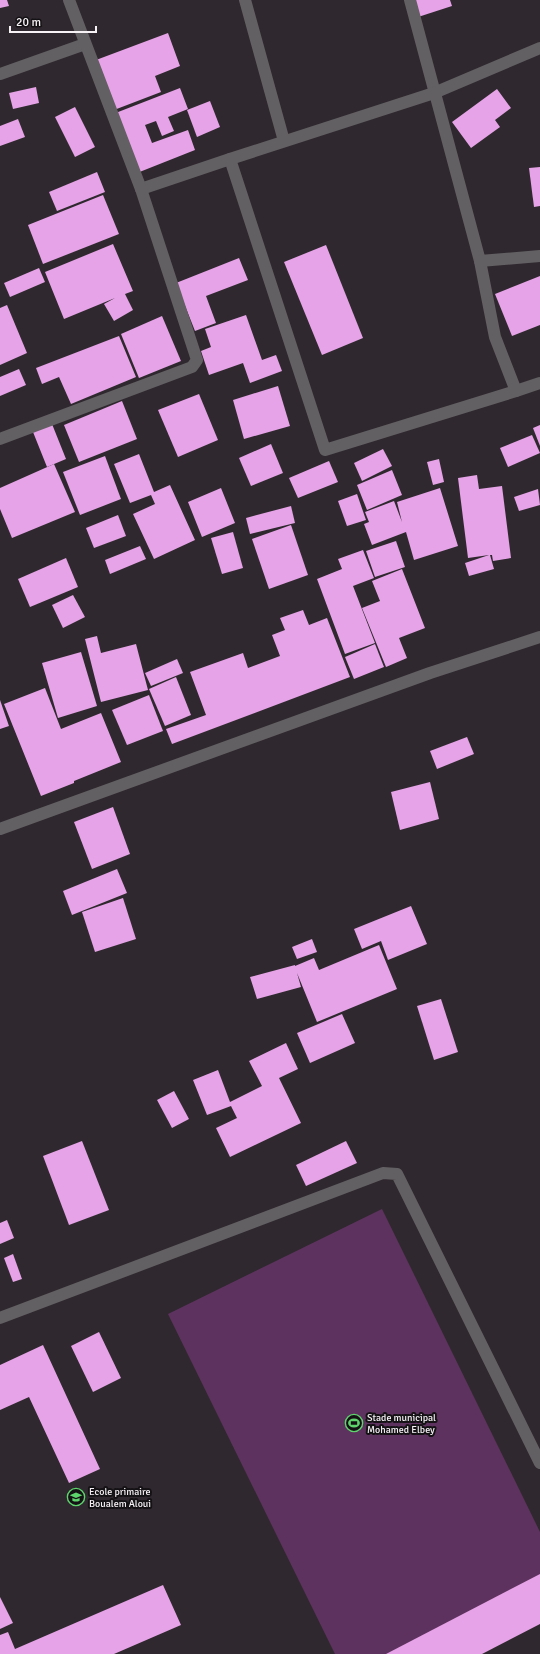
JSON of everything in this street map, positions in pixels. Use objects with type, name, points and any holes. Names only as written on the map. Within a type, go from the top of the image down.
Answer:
[{"type":"street","points":[[0,440],[192,367],[197,360],[141,190],[69,0]]},
{"type":"street","points":[[245,0],[284,141]]},
{"type":"street","points":[[410,0],[480,261],[495,338],[516,391]]},
{"type":"street","points":[[0,74],[85,44]]},
{"type":"street","points":[[141,190],[284,141],[434,93],[540,48]]},
{"type":"street","points":[[230,159],[325,450],[540,383]]},
{"type":"street","points":[[480,261],[540,256]]},
{"type":"street","points":[[0,829],[422,676],[540,637]]},
{"type":"street","points":[[0,1318],[383,1173],[397,1174],[540,1463]]},
{"type":"shaded area","name":"Stade municipal Mohamed Elbey","points":[[382,1209],[540,1532],[540,1588],[404,1654],[335,1654],[168,1314]]},
{"type":"building","points":[[0,0],[7,0],[9,6],[0,8]]},
{"type":"building","points":[[409,0],[450,0],[452,6],[415,18]]},
{"type":"building","points":[[168,33],[180,66],[155,76],[161,92],[114,110],[96,60]]},
{"type":"building","points":[[36,87],[39,103],[13,109],[9,93]]},
{"type":"building","points":[[180,88],[188,109],[168,117],[174,131],[162,136],[156,121],[145,125],[152,143],[188,130],[195,150],[137,173],[113,114]]},
{"type":"building","points":[[497,89],[511,108],[495,120],[500,127],[471,148],[452,122]]},
{"type":"building","points":[[210,101],[220,127],[197,137],[187,110]]},
{"type":"building","points":[[75,107],[95,147],[75,157],[55,117]]},
{"type":"building","points":[[18,119],[25,137],[0,146],[0,126]]},
{"type":"building","points":[[540,167],[540,206],[534,207],[529,168]]},
{"type":"building","points":[[97,172],[105,192],[57,211],[49,192]]},
{"type":"building","points":[[103,195],[119,234],[43,264],[28,225]]},
{"type":"building","points":[[113,244],[133,291],[125,294],[133,310],[114,321],[104,304],[115,298],[64,319],[45,272]]},
{"type":"building","points":[[326,245],[363,338],[322,355],[284,262]]},
{"type":"building","points":[[239,258],[248,280],[206,296],[216,323],[195,331],[176,283]]},
{"type":"building","points":[[39,268],[45,282],[10,297],[4,283]]},
{"type":"building","points":[[540,276],[540,325],[512,336],[495,294]]},
{"type":"building","points":[[7,305],[27,353],[0,365],[0,308]]},
{"type":"building","points":[[246,315],[262,360],[276,355],[282,371],[250,383],[243,363],[209,375],[201,351],[211,347],[205,329]]},
{"type":"building","points":[[162,316],[181,361],[139,378],[121,334]]},
{"type":"building","points":[[119,336],[136,377],[71,404],[59,377],[42,384],[36,368]]},
{"type":"building","points":[[19,369],[26,385],[0,396],[0,377]]},
{"type":"building","points":[[278,386],[290,426],[244,439],[233,400]]},
{"type":"building","points":[[199,394],[218,440],[178,457],[158,410]]},
{"type":"building","points":[[122,401],[137,439],[79,462],[64,425]]},
{"type":"building","points":[[52,424],[66,459],[47,467],[33,432]]},
{"type":"building","points":[[540,425],[540,446],[533,428]]},
{"type":"building","points":[[532,435],[540,453],[508,467],[500,448]]},
{"type":"building","points":[[271,444],[283,473],[251,486],[239,458]]},
{"type":"building","points":[[383,449],[392,466],[362,481],[354,463]]},
{"type":"building","points":[[139,454],[154,492],[170,485],[195,540],[154,559],[133,514],[155,504],[151,495],[130,503],[114,464]]},
{"type":"building","points":[[105,456],[121,499],[80,515],[63,472]]},
{"type":"building","points":[[439,459],[444,482],[433,485],[427,462]]},
{"type":"building","points":[[329,461],[338,482],[298,498],[289,478]]},
{"type":"building","points":[[54,464],[75,512],[12,538],[0,509],[0,488]]},
{"type":"building","points":[[392,470],[402,495],[367,510],[357,485]]},
{"type":"building","points":[[477,475],[479,489],[502,486],[511,558],[493,561],[492,555],[490,555],[494,569],[469,576],[465,563],[489,555],[468,558],[458,478]]},
{"type":"building","points":[[221,488],[235,523],[202,537],[188,502]]},
{"type":"building","points":[[440,488],[458,546],[414,560],[406,532],[372,545],[364,524],[369,522],[365,512],[394,501],[402,522],[397,502]]},
{"type":"building","points":[[538,489],[540,505],[519,511],[514,497]]},
{"type":"building","points":[[357,494],[366,520],[347,526],[338,501]]},
{"type":"building","points":[[291,506],[295,523],[250,534],[246,518]]},
{"type":"building","points":[[118,515],[126,536],[94,548],[86,528]]},
{"type":"building","points":[[291,525],[308,575],[269,589],[252,539]]},
{"type":"building","points":[[233,532],[243,568],[222,574],[211,538]]},
{"type":"building","points":[[396,541],[405,567],[375,577],[366,551]]},
{"type":"building","points":[[140,546],[146,559],[110,574],[105,560]]},
{"type":"building","points":[[363,550],[374,578],[353,586],[375,643],[345,654],[317,579],[342,569],[338,559]]},
{"type":"building","points":[[66,558],[78,587],[30,607],[18,579]]},
{"type":"building","points":[[402,569],[425,628],[399,638],[407,658],[386,667],[362,608],[380,601],[372,581]]},
{"type":"building","points":[[73,595],[85,617],[63,628],[52,605]]},
{"type":"building","points":[[303,610],[309,625],[327,618],[350,677],[172,744],[166,729],[206,715],[190,672],[243,653],[248,668],[280,656],[272,635],[285,630],[280,618]]},
{"type":"building","points":[[97,636],[101,653],[136,644],[148,690],[101,702],[85,639]]},
{"type":"building","points":[[375,644],[384,667],[354,679],[345,657]]},
{"type":"building","points":[[81,652],[97,706],[58,718],[42,663]]},
{"type":"building","points":[[177,659],[183,673],[151,686],[145,673]]},
{"type":"building","points":[[176,677],[191,715],[165,726],[149,689]]},
{"type":"building","points":[[45,688],[61,729],[101,713],[121,762],[41,796],[4,704]]},
{"type":"building","points":[[149,695],[163,731],[127,745],[112,710]]},
{"type":"building","points":[[0,700],[9,726],[0,729]]},
{"type":"building","points":[[467,737],[474,754],[437,769],[430,751]]},
{"type":"building","points":[[430,782],[439,819],[400,830],[391,792]]},
{"type":"building","points":[[113,807],[130,854],[92,869],[74,822]]},
{"type":"building","points":[[117,869],[127,893],[72,915],[63,891]]},
{"type":"building","points":[[123,898],[136,939],[95,952],[82,912]]},
{"type":"building","points":[[411,906],[427,944],[388,960],[381,941],[362,949],[354,929]]},
{"type":"building","points":[[312,939],[317,952],[297,959],[292,947]]},
{"type":"building","points":[[379,945],[397,989],[317,1022],[297,973],[301,987],[257,999],[250,977],[295,966],[314,958],[319,970]]},
{"type":"building","points":[[441,999],[458,1052],[434,1060],[417,1006]]},
{"type":"building","points":[[342,1014],[355,1043],[310,1063],[297,1033]]},
{"type":"building","points":[[286,1043],[298,1069],[279,1078],[301,1123],[230,1157],[216,1128],[237,1118],[231,1106],[207,1115],[193,1080],[218,1070],[230,1102],[262,1086],[249,1061]]},
{"type":"building","points":[[174,1091],[189,1119],[172,1128],[157,1100]]},
{"type":"building","points":[[82,1141],[109,1210],[69,1225],[43,1156]]},
{"type":"building","points":[[346,1141],[357,1163],[306,1186],[296,1165]]},
{"type":"building","points":[[7,1220],[14,1238],[0,1244],[0,1223]]},
{"type":"building","points":[[13,1254],[22,1279],[13,1282],[4,1258]]},
{"type":"building","points":[[99,1332],[121,1378],[93,1392],[71,1346]]},
{"type":"building","points":[[43,1345],[100,1469],[69,1483],[29,1397],[0,1410],[0,1365]]},
{"type":"building","points":[[540,1574],[540,1624],[482,1654],[386,1654]]},
{"type":"building","points":[[163,1585],[181,1625],[114,1654],[0,1654],[0,1635],[8,1632],[15,1649]]},
{"type":"building","points":[[0,1597],[13,1623],[0,1629]]},
{"type":"place","name":"Stade municipal Mohamed Elbey","points":[[354,1423]]},
{"type":"place","name":"Ecole primaire Boualem Aloui","points":[[76,1497]]}]
